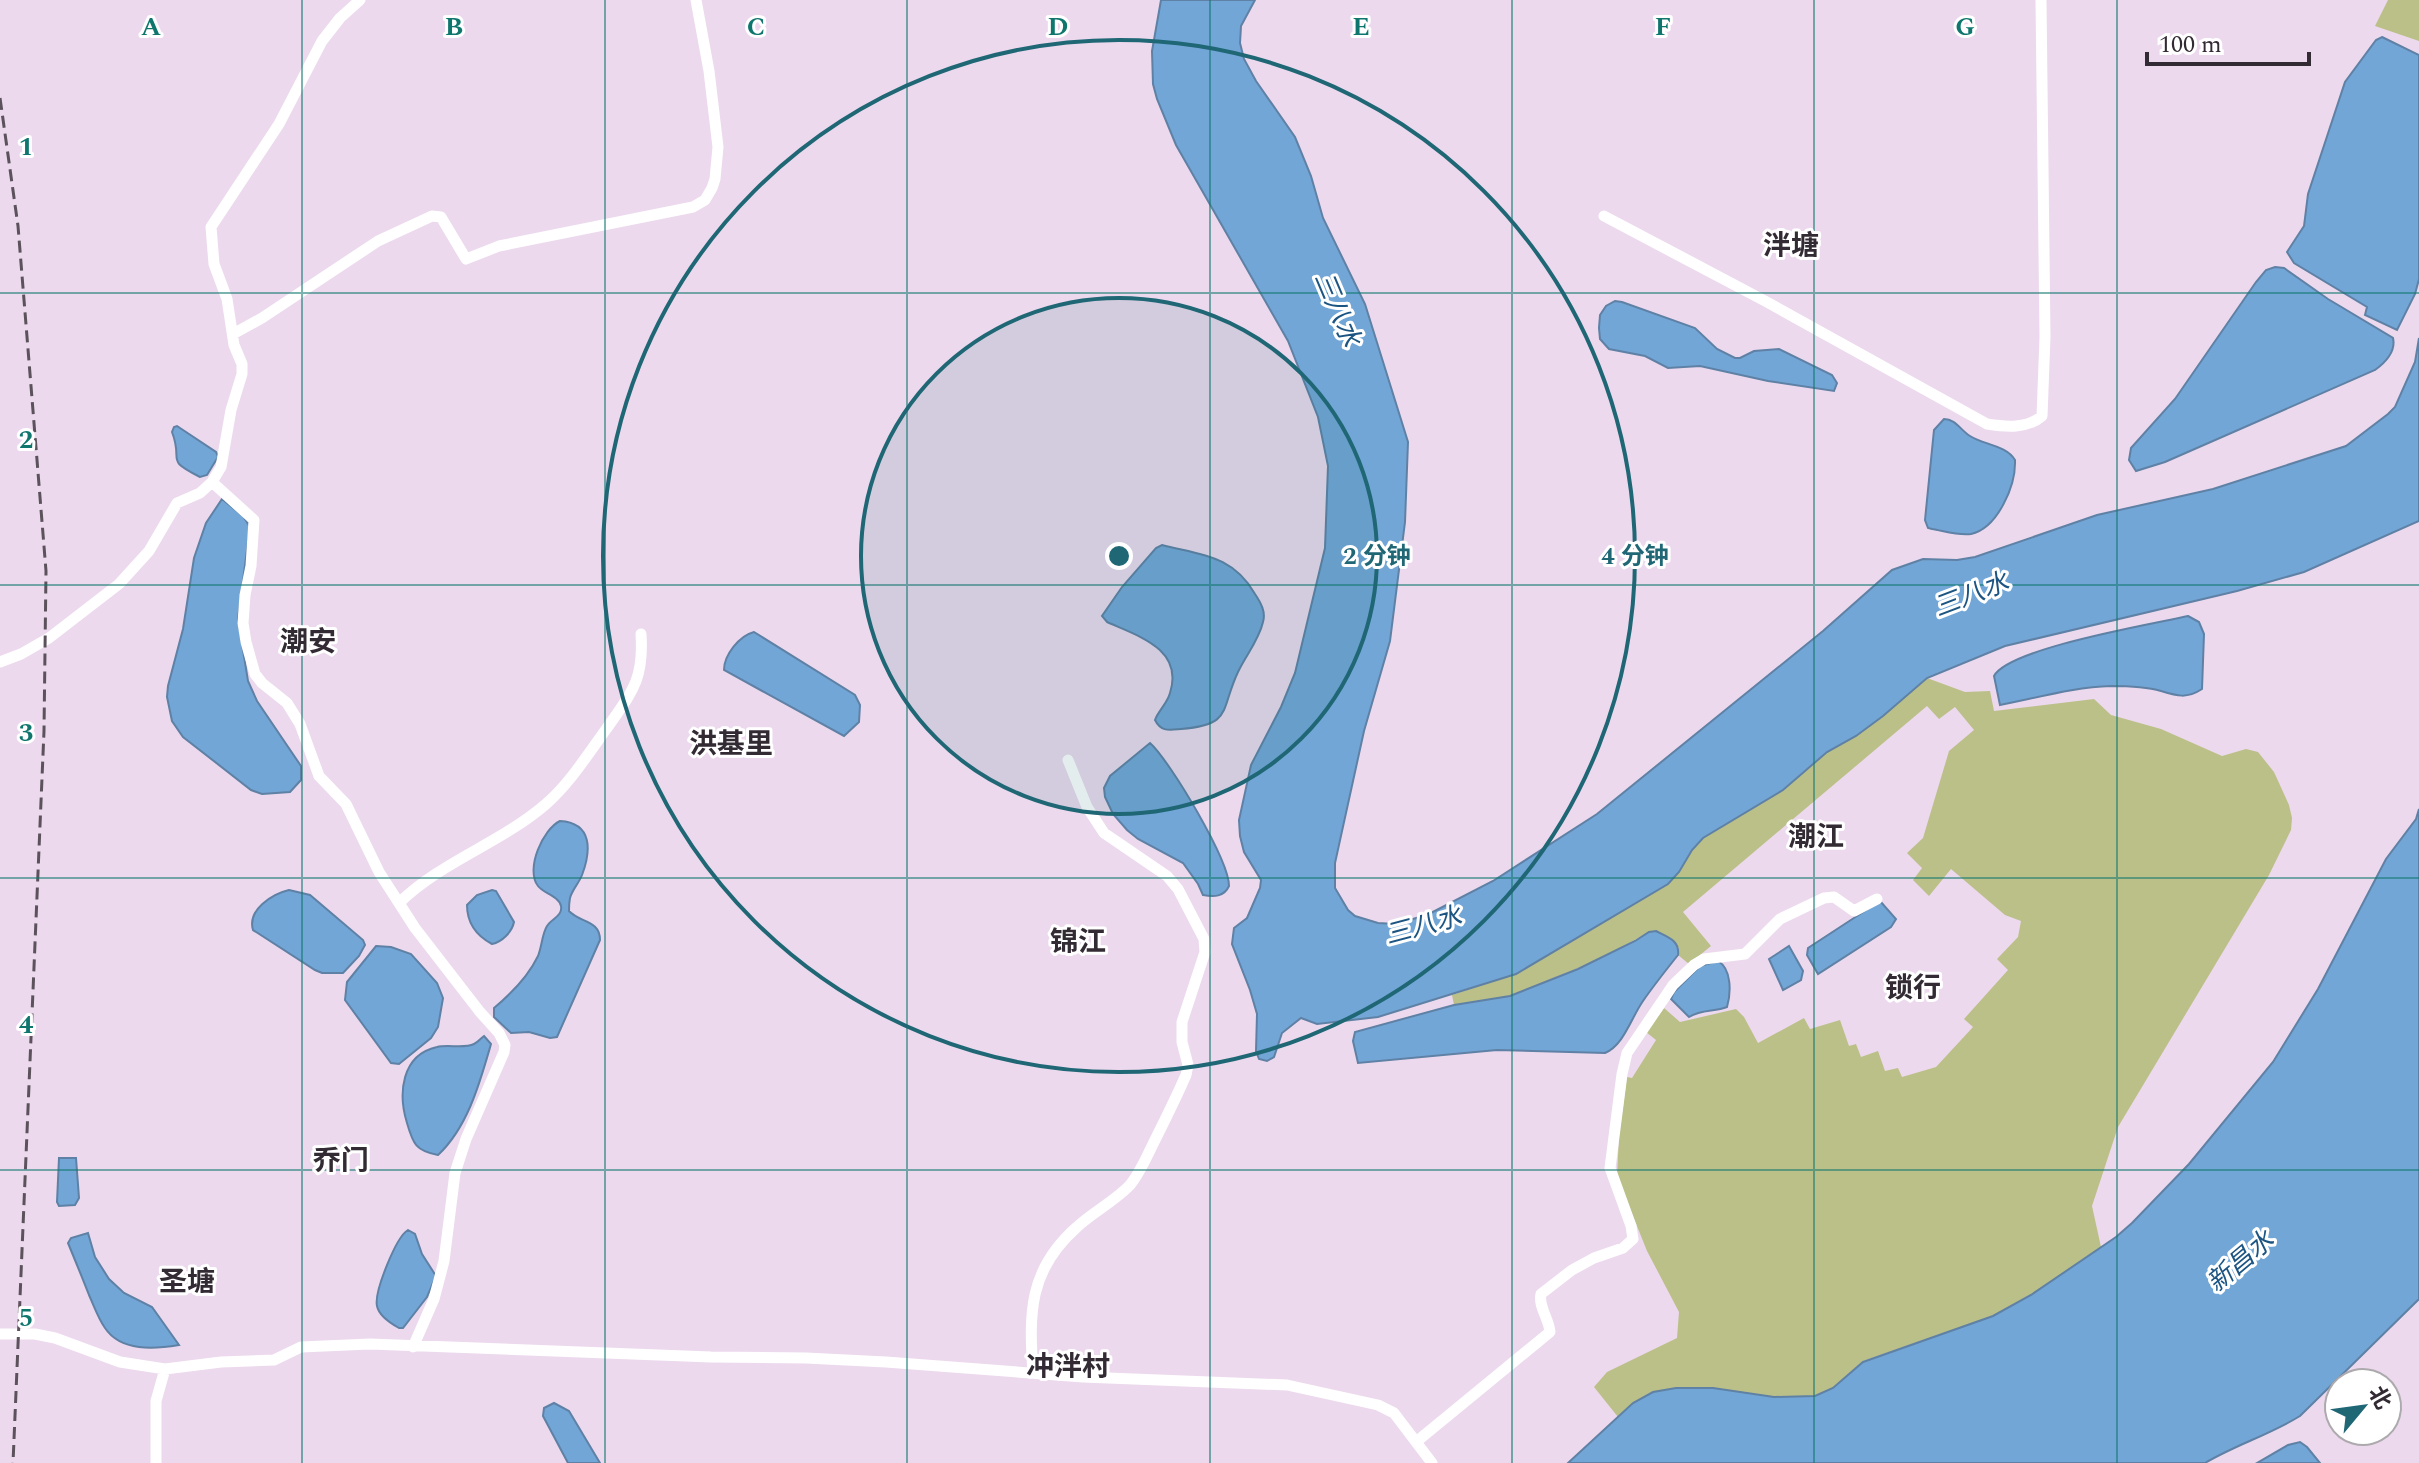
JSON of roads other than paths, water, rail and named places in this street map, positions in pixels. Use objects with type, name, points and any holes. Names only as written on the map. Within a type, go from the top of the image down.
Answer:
[{"type":"street","points":[[0,662],[49,638],[119,584],[149,551],[177,503],[193,497],[212,482],[221,467],[242,364],[227,299],[213,257],[212,224],[279,124],[322,41],[340,18],[360,0]]},
{"type":"street","points":[[233,334],[378,241],[432,216],[441,217],[466,259],[499,246],[693,207],[703,202],[715,179],[718,147],[696,0]]},
{"type":"street","points":[[1604,216],[1987,424],[2025,425],[2034,422],[2042,416],[2045,337],[2041,0]]},
{"type":"street","points":[[212,482],[254,520],[243,623],[255,674],[287,703],[300,724],[319,776],[346,804],[372,859],[399,903],[505,1045],[455,1173],[444,1261],[434,1299],[413,1347]]},
{"type":"street","points":[[399,903],[419,884],[526,819],[570,779],[638,682],[643,658],[641,634]]},
{"type":"street","points":[[1033,1373],[1030,1329],[1032,1303],[1040,1276],[1056,1249],[1075,1228],[1131,1183],[1146,1158],[1187,1072],[1182,1022],[1205,952],[1204,939],[1178,889],[1167,876],[1137,853],[1104,833],[1087,807],[1068,760]]},
{"type":"street","points":[[1416,1442],[1550,1332],[1541,1294],[1572,1270],[1631,1243],[1631,1226],[1610,1168],[1622,1074],[1627,1053],[1673,985],[1704,959],[1742,956],[1780,919],[1824,898],[1834,897],[1854,911],[1877,899]]},
{"type":"street","points":[[0,1334],[45,1336],[120,1362],[165,1369],[274,1360],[301,1347],[370,1344],[806,1358],[1287,1385],[1384,1407],[1394,1413],[1432,1463]]},
{"type":"street","points":[[156,1463],[156,1401],[165,1369]]},
{"type":"water","name":"三八水","points":[[1161,0],[1255,0],[1241,26],[1240,43],[1244,59],[1295,137],[1323,218],[1365,304],[1408,442],[1405,522],[1390,641],[1364,731],[1335,863],[1335,888],[1355,916],[1395,924],[1427,915],[1493,881],[1597,814],[1823,631],[1892,570],[1923,559],[1975,557],[2097,515],[2213,489],[2346,446],[2395,407],[2415,362],[2419,338],[2419,521],[2304,572],[2005,646],[1927,678],[1856,736],[1827,752],[1783,790],[1703,838],[1668,884],[1516,974],[1378,1017],[1317,1024],[1301,1018],[1282,1033],[1274,1057],[1267,1061],[1259,1059],[1256,1051],[1257,1014],[1232,944],[1234,928],[1247,918],[1261,880],[1244,852],[1239,820],[1251,765],[1295,673],[1325,548],[1328,466],[1318,417],[1288,341],[1176,145],[1157,99],[1153,84],[1152,51]]},
{"type":"water","points":[[2382,37],[2419,55],[2419,279],[2397,330],[2365,315],[2367,307],[2294,263],[2287,252],[2304,226],[2308,194],[2345,82],[2376,40]]},
{"type":"water","points":[[2284,268],[2393,338],[2389,356],[2375,370],[2165,462],[2136,471],[2129,460],[2131,448],[2175,399],[2256,282],[2266,270]]},
{"type":"water","points":[[1615,301],[1695,328],[1717,349],[1735,358],[1754,351],[1779,349],[1832,375],[1837,383],[1834,391],[1700,366],[1668,368],[1645,356],[1609,349],[1600,339],[1600,315],[1606,306]]},
{"type":"water","points":[[1944,419],[1955,423],[1976,439],[2006,451],[2015,460],[2015,470],[2004,504],[1989,523],[1971,534],[1928,528],[1925,520],[1934,430]]},
{"type":"water","points":[[177,426],[216,452],[218,457],[207,475],[200,477],[178,463],[172,432]]},
{"type":"water","points":[[222,499],[243,516],[250,527],[238,619],[248,681],[257,701],[301,766],[301,780],[290,792],[262,794],[251,790],[183,737],[172,721],[168,686],[183,629],[194,558],[206,523]]},
{"type":"water","points":[[1162,545],[1215,559],[1237,571],[1263,611],[1259,635],[1238,672],[1222,713],[1209,724],[1198,727],[1169,730],[1157,724],[1155,720],[1170,693],[1173,678],[1170,665],[1155,646],[1107,622],[1102,616],[1122,587]]},
{"type":"water","points":[[2188,616],[2199,622],[2204,634],[2202,689],[2197,692],[2182,696],[2143,688],[2097,687],[2000,705],[1994,676],[2005,666],[2026,656],[2084,638]]},
{"type":"water","points":[[754,632],[855,695],[860,705],[859,722],[844,736],[724,670],[733,647]]},
{"type":"water","points":[[1150,743],[1184,789],[1219,855],[1229,886],[1221,894],[1203,895],[1183,863],[1127,830],[1113,814],[1105,797],[1104,788],[1110,776]]},
{"type":"water","name":"新昌水","points":[[2419,809],[2419,1299],[2350,1367],[2323,1367],[2323,1393],[2300,1416],[2205,1463],[1568,1463],[1633,1403],[1653,1392],[1676,1388],[1713,1388],[1774,1397],[1815,1396],[1833,1388],[1863,1362],[1993,1316],[2031,1295],[2116,1237],[2189,1164],[2273,1062],[2318,989],[2386,859],[2416,819]]},
{"type":"water","points":[[560,821],[579,827],[588,848],[582,875],[570,898],[569,911],[593,925],[600,940],[557,1037],[529,1032],[511,1033],[494,1017],[494,1008],[529,971],[538,956],[547,926],[560,912],[561,906],[557,900],[538,886],[534,870],[542,841]]},
{"type":"water","points":[[289,890],[310,895],[363,940],[365,945],[359,956],[343,973],[315,970],[253,930],[254,916],[262,904]]},
{"type":"water","points":[[496,891],[514,922],[506,936],[492,944],[474,928],[467,905],[477,895]]},
{"type":"water","points":[[1880,901],[1896,919],[1891,927],[1818,974],[1807,955],[1808,948]]},
{"type":"water","points":[[1656,931],[1675,942],[1678,955],[1643,1001],[1622,1038],[1605,1053],[1497,1050],[1358,1063],[1353,1041],[1355,1032],[1454,1005],[1510,996],[1578,969]]},
{"type":"water","points":[[376,946],[411,954],[437,983],[443,998],[438,1027],[431,1038],[399,1064],[391,1063],[345,1000],[347,982]]},
{"type":"water","points":[[1789,946],[1803,971],[1801,980],[1783,990],[1769,959]]},
{"type":"water","points":[[1718,961],[1728,975],[1730,988],[1727,1007],[1689,1017],[1671,999],[1674,992],[1700,966]]},
{"type":"water","points":[[484,1036],[491,1044],[465,1118],[438,1155],[420,1149],[409,1130],[404,1112],[403,1088],[409,1067],[425,1051],[441,1046],[470,1045]]},
{"type":"water","points":[[59,1158],[76,1158],[79,1198],[75,1205],[59,1206],[57,1202]]},
{"type":"water","points":[[408,1230],[415,1234],[422,1254],[436,1276],[427,1297],[403,1328],[399,1328],[380,1313],[377,1299],[392,1253]]},
{"type":"water","points":[[88,1233],[95,1257],[109,1279],[124,1293],[152,1307],[179,1345],[149,1348],[129,1345],[112,1336],[105,1328],[68,1243],[71,1238]]},
{"type":"water","points":[[554,1403],[569,1411],[600,1463],[568,1463],[543,1416],[544,1408]]},
{"type":"water","points":[[2300,1442],[2320,1463],[2257,1463],[2288,1445]]},
{"type":"railway","points":[[0,98],[18,226],[46,571],[44,731],[13,1463]]},
{"type":"district","name":"泮塘","points":[[1791,245]]},
{"type":"district","name":"潮安","points":[[308,641]]},
{"type":"district","name":"洪基里","points":[[731,743]]},
{"type":"district","name":"潮江","points":[[1816,836]]},
{"type":"district","name":"锦江","points":[[1078,941]]},
{"type":"district","name":"锁行","points":[[1913,987]]},
{"type":"district","name":"乔门","points":[[341,1160]]},
{"type":"district","name":"圣塘","points":[[187,1281]]},
{"type":"district","name":"冲泮村","points":[[1068,1366]]}]
